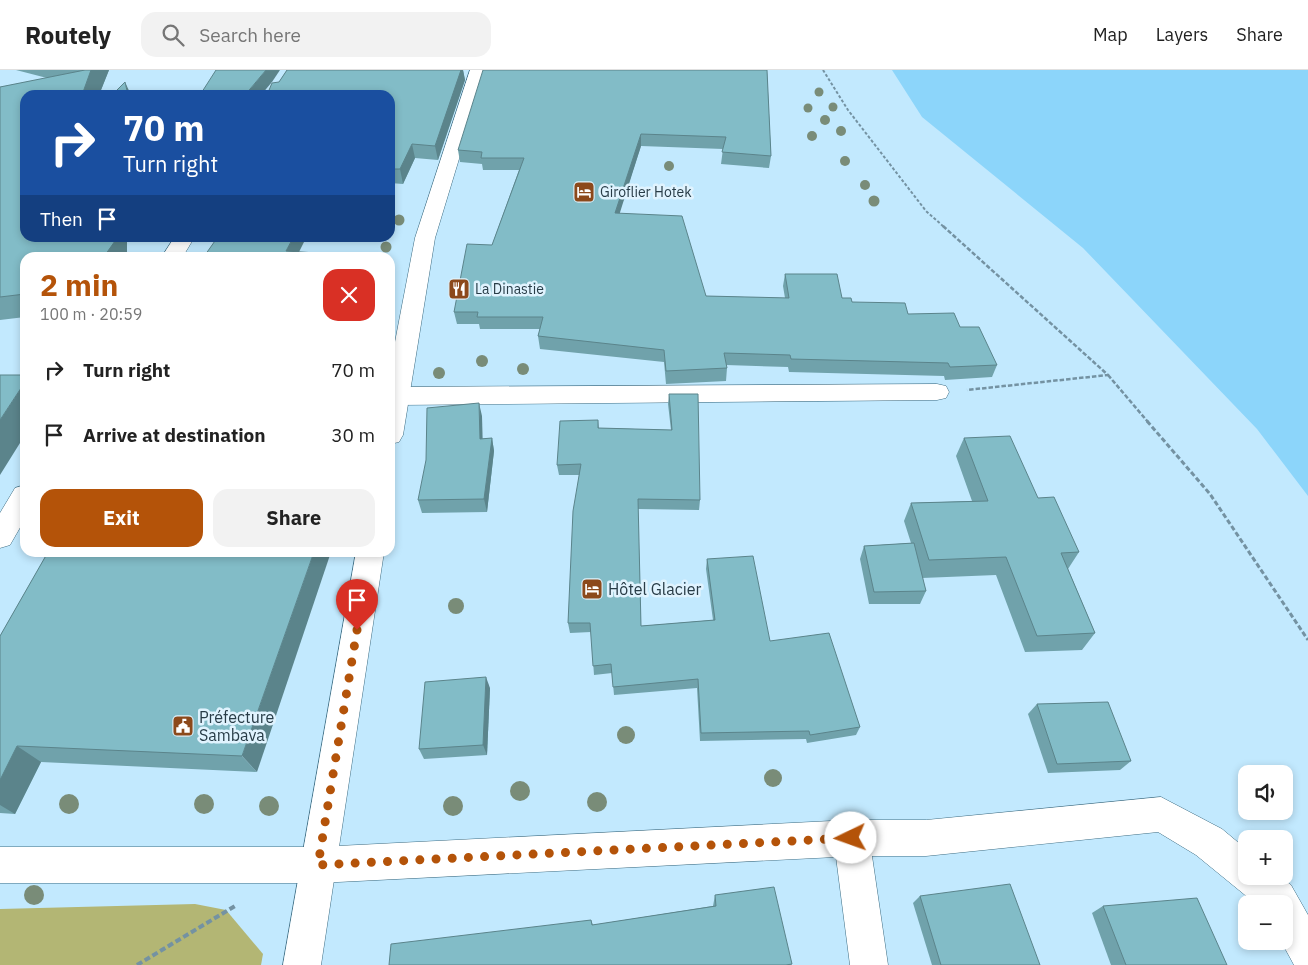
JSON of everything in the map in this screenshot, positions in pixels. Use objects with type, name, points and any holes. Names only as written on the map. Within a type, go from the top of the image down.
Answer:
[{"type":"street","points":[[478,70],[424,238],[395,385],[937,392]]},
{"type":"street","points":[[0,537],[20,503]]},
{"type":"street","points":[[302,965],[369,557]]},
{"type":"street","points":[[0,865],[318,865],[851,838],[926,838],[1161,814],[1209,842],[1238,866]]},
{"type":"street","points":[[851,838],[869,965]]},
{"type":"street","points":[[1263,885],[1274,895]]},
{"type":"street","points":[[1293,925],[1308,953]]},
{"type":"path","points":[[824,70],[848,110],[926,211],[1108,375],[1210,494],[1308,640]]},
{"type":"path","points":[[937,392],[1108,375]]},
{"type":"path","points":[[137,965],[243,902]]},
{"type":"green space","points":[[195,904],[226,910],[263,954],[261,965],[0,965],[0,909]]},
{"type":"water","points":[[892,70],[1308,70],[1308,496],[1257,429],[1083,248],[922,117]]},
{"type":"building","points":[[91,70],[84,90],[20,90],[20,242],[114,242],[107,252],[20,252],[20,295],[0,297],[0,87]]},
{"type":"building","points":[[216,70],[266,70],[249,90],[203,90]]},
{"type":"building","points":[[287,70],[461,70],[435,146],[412,144],[400,169],[395,169],[395,90],[269,90],[272,83],[279,82]]},
{"type":"building","points":[[483,70],[767,70],[771,156],[722,152],[726,137],[641,134],[615,213],[682,216],[706,296],[789,298],[785,274],[837,274],[842,298],[851,298],[852,302],[905,303],[908,314],[954,313],[960,327],[979,327],[997,365],[950,367],[948,363],[791,359],[790,355],[724,353],[727,368],[666,371],[664,350],[538,336],[543,317],[477,317],[478,312],[454,312],[467,244],[492,245],[524,158],[481,158],[482,152],[458,150]]},
{"type":"building","points":[[125,82],[127,90],[117,90]]},
{"type":"building","points":[[214,242],[291,242],[286,251],[301,252],[207,252]]},
{"type":"building","points":[[0,375],[20,375],[20,390],[0,420]]},
{"type":"building","points":[[669,394],[698,394],[700,500],[638,499],[641,626],[715,620],[707,559],[753,556],[770,641],[829,633],[860,727],[810,735],[809,731],[701,733],[698,679],[613,687],[611,664],[593,666],[590,623],[568,623],[573,511],[581,464],[557,465],[560,421],[598,420],[598,428],[672,430]]},
{"type":"building","points":[[479,403],[480,439],[492,438],[484,499],[418,500],[426,460],[427,408]]},
{"type":"building","points":[[1010,436],[1038,498],[1054,497],[1079,552],[1061,553],[1095,633],[1037,636],[1006,557],[929,560],[911,503],[988,501],[964,438]]},
{"type":"building","points":[[914,543],[926,591],[874,592],[864,546]]},
{"type":"building","points":[[45,557],[312,557],[242,756],[17,746],[0,780],[0,636]]},
{"type":"building","points":[[486,677],[483,745],[419,749],[425,682]]},
{"type":"building","points":[[1108,702],[1131,761],[1057,764],[1037,704]]},
{"type":"building","points":[[1010,884],[1040,965],[941,965],[920,896]]},
{"type":"building","points":[[774,887],[792,964],[389,965],[391,944],[591,920],[592,925],[716,906],[715,895]]},
{"type":"building","points":[[1197,898],[1227,965],[1126,965],[1103,906]]},
{"type":"place","name":"Giroflier Hotek","points":[[584,192]]},
{"type":"place","name":"La Dinastie","points":[[459,289]]},
{"type":"place","name":"Hôtel Glacier","points":[[592,589]]},
{"type":"place","name":"Préfecture Sambava","points":[[183,726]]},
{"type":"route","points":[[357,630],[318,865],[851,838]]}]
